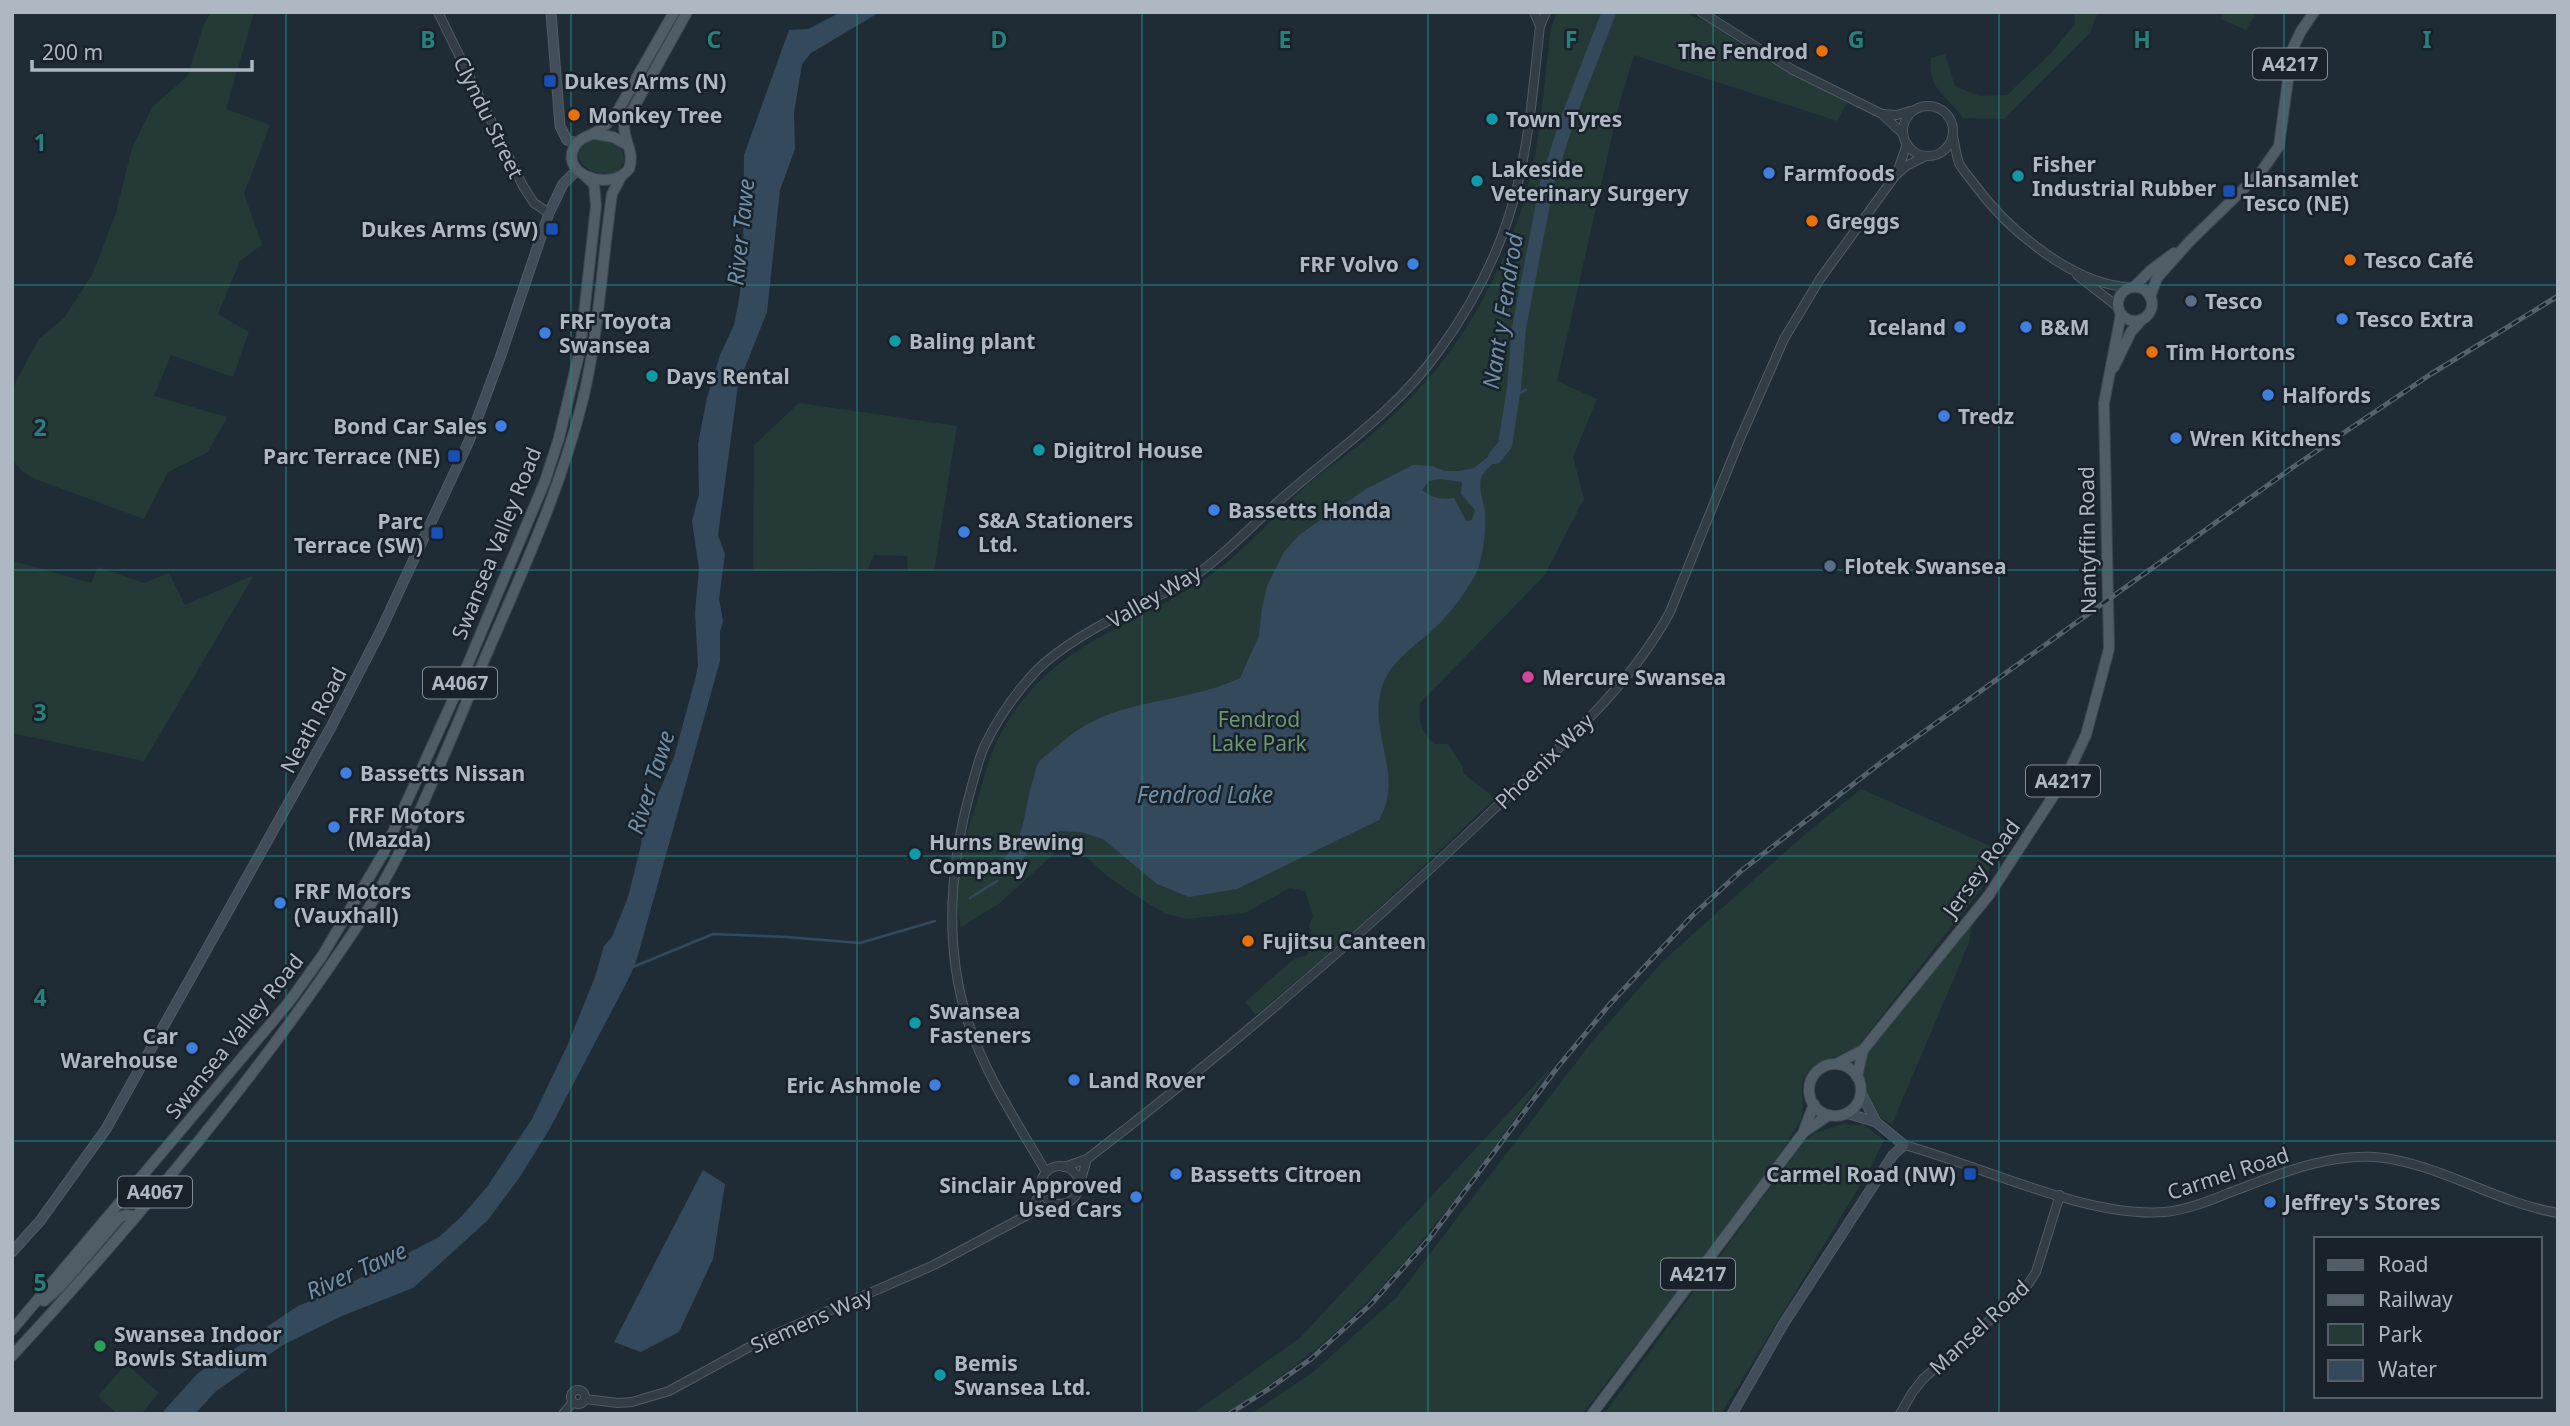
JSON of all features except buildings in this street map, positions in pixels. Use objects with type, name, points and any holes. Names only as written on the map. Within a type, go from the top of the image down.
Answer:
[{"type":"main road","points":[[551,12],[560,126],[567,140],[577,144]]},
{"type":"main road","points":[[674,12],[616,114],[607,125],[577,144],[573,158],[577,170],[586,177],[611,180],[621,177],[629,169],[631,150],[624,135],[628,117],[687,12]]},
{"type":"main road","name":"A4217","points":[[2150,297],[2157,278],[2275,155],[2279,146],[2292,50],[2314,12]]},
{"type":"main road","points":[[594,134],[620,139],[628,146]]},
{"type":"main road","name":"Neath Road","points":[[12,1252],[40,1221],[106,1129],[330,729],[380,632],[469,441],[550,213],[563,184],[577,170]]},
{"type":"main road","name":"Swansea Valley Road","points":[[15,1327],[289,1002],[322,956],[383,854],[416,785],[509,569],[545,481],[559,438],[580,350],[595,229],[596,193],[594,184],[586,177]]},
{"type":"main road","name":"Swansea Valley Road","points":[[12,1356],[217,1118],[323,978],[356,929],[394,860],[430,786],[560,477],[583,398],[612,194],[621,177]]},
{"type":"main road","name":"A4217","points":[[2133,287],[2189,242]]},
{"type":"main road","points":[[2133,287],[2144,290],[2150,297],[2151,310],[2142,319],[2129,320],[2120,311],[2119,297],[2133,287]]},
{"type":"main road","name":"Nantyffin Road","points":[[2109,649],[2106,382],[2118,336],[2120,311]]},
{"type":"main road","name":"Nantyffin Road","points":[[2105,430],[2115,363],[2131,332],[2142,319]]},
{"type":"main road","name":"Jersey Road","points":[[1836,1064],[1863,1051],[1989,895],[2047,807],[2067,775],[2086,735],[2109,649]]},
{"type":"main road","name":"Jersey Road","points":[[1857,1077],[1863,1051]]},
{"type":"main road","points":[[1836,1064],[1852,1070],[1857,1077],[1861,1093],[1858,1102],[1846,1113],[1829,1115],[1814,1104],[1810,1097],[1811,1082],[1821,1069],[1836,1064]]},
{"type":"main road","name":"Carmel Road","points":[[1861,1093],[1876,1122]]},
{"type":"main road","name":"A4217","points":[[1592,1414],[1803,1133],[1814,1104]]},
{"type":"main road","name":"Carmel Road","points":[[1846,1113],[1876,1122],[1904,1145]]},
{"type":"main road","name":"A4217","points":[[1803,1133],[1829,1115]]},
{"type":"main road","points":[[1732,1414],[1812,1280],[1893,1155],[1904,1145]]},
{"type":"main road","points":[[15,1327],[60,1287],[120,1217],[135,1216]]},
{"type":"street","name":"Clyndu Street","points":[[438,12],[523,186],[534,203],[550,213]]},
{"type":"street","points":[[1534,12],[1540,26]]},
{"type":"street","name":"Valley Way","points":[[1046,1172],[992,1078],[968,1021],[955,962],[952,933],[953,871],[967,803],[984,747],[1010,702],[1039,668],[1079,639],[1186,582],[1229,550],[1278,502],[1377,418],[1437,354],[1473,298],[1511,211],[1523,162],[1540,26],[1546,12]]},
{"type":"street","points":[[1701,12],[1793,70],[1882,114],[1903,134],[1907,144],[1915,152],[1926,156],[1937,154],[1947,147],[1953,136]]},
{"type":"street","points":[[1882,114],[1897,115],[1927,105],[1943,110],[1953,125],[1959,163],[2002,217],[2029,242],[2064,264],[2104,284],[2133,287]]},
{"type":"street","points":[[1903,134],[1906,119],[1912,111]]},
{"type":"street","name":"Phoenix Way","points":[[1895,176],[1907,144]]},
{"type":"street","points":[[1937,154],[1959,163]]},
{"type":"street","name":"Phoenix Way","points":[[1064,1167],[1087,1159],[1180,1086],[1322,967],[1574,734],[1631,673],[1670,612],[1784,339],[1819,279],[1895,176],[1906,166],[1926,156]]},
{"type":"street","points":[[2064,264],[2120,311]]},
{"type":"street","name":"Carmel Road","points":[[1904,1145],[2060,1195],[2125,1212],[2167,1212],[2208,1201],[2288,1171],[2337,1159],[2376,1157],[2416,1166],[2558,1213]]},
{"type":"street","points":[[1041,1189],[1047,1200],[1054,1204],[1072,1200],[1087,1159]]},
{"type":"street","points":[[1031,1213],[1046,1172],[1054,1167],[1064,1167],[1073,1172],[1079,1186]]},
{"type":"street","name":"Mansel Road","points":[[1900,1414],[1923,1379],[2025,1289],[2036,1272],[2060,1195]]},
{"type":"street","name":"Siemens Way","points":[[563,1414],[573,1402],[572,1395],[576,1390],[582,1391],[585,1399],[625,1402],[669,1391],[764,1339],[934,1265],[1031,1213],[1054,1204]]},
{"type":"green space","points":[[211,12],[254,12],[226,109],[270,125],[244,194],[262,245],[240,261],[218,314],[249,332],[233,377],[171,355],[154,396],[227,417],[208,452],[168,472],[144,519],[35,479],[22,471],[12,460],[12,391],[39,339],[64,318],[92,275],[116,213],[132,148],[152,107],[188,76],[204,24]]},
{"type":"green space","name":"Fendrod Lake Park","points":[[1557,12],[1684,12],[1712,25],[1760,57],[1847,103],[1837,121],[1634,55],[1619,105],[1557,381],[1597,399],[1573,457],[1584,499],[1544,576],[1420,703],[1421,726],[1430,739],[1434,744],[1448,744],[1464,774],[1495,798],[1347,938],[1256,1015],[1245,1002],[1295,958],[1306,956],[1310,949],[1312,938],[1309,926],[1313,916],[1305,891],[1290,888],[1245,913],[1186,919],[1166,914],[1107,876],[1082,853],[1066,850],[1056,852],[1000,903],[961,927],[957,899],[965,839],[992,753],[1021,702],[1045,676],[1072,655],[1190,588],[1232,558],[1317,476],[1348,454],[1396,412],[1439,366],[1471,320],[1509,245],[1526,192],[1539,131],[1551,28]]},
{"type":"green space","points":[[2074,12],[2098,12],[2090,33],[2004,119],[1963,118],[1935,85],[1931,58],[1945,54],[1955,86],[1979,96],[2007,95],[2051,53],[2075,24]]},
{"type":"green space","points":[[2223,12],[2257,12],[2246,30],[2221,19]]},
{"type":"green space","points":[[597,140],[615,143],[622,149],[624,162],[615,174],[592,171],[580,160],[581,147]]},
{"type":"green space","points":[[799,403],[957,426],[934,571],[908,571],[907,556],[874,555],[868,569],[753,571],[754,445]]},
{"type":"green space","points":[[12,561],[91,583],[98,567],[144,583],[169,573],[185,605],[254,575],[144,761],[12,733]]},
{"type":"green space","points":[[1861,789],[1997,849],[1981,889],[1857,1047],[1810,1069],[1802,1086],[1802,1114],[1784,1147],[1710,1249],[1582,1414],[1251,1414],[1313,1372],[1396,1298],[1591,1043],[1664,960],[1803,836]]},
{"type":"green space","points":[[1973,922],[1968,945],[1892,1124],[1874,1110],[1865,1092],[1864,1071],[1870,1049]]},
{"type":"green space","points":[[1554,1064],[1432,1229],[1363,1305],[1326,1340],[1248,1400],[1220,1414],[1192,1414],[1300,1338]]},
{"type":"green space","points":[[1843,1124],[1864,1125],[1884,1140],[1870,1169],[1721,1414],[1604,1414],[1805,1140],[1817,1132]]},
{"type":"green space","points":[[126,1364],[159,1393],[141,1414],[117,1414],[98,1396]]},
{"type":"water","points":[[841,12],[880,12],[811,53],[802,64],[794,113],[795,149],[780,190],[767,312],[738,385],[718,535],[725,554],[719,599],[723,621],[720,632],[720,661],[636,962],[628,980],[549,1130],[488,1220],[413,1288],[342,1316],[283,1345],[216,1391],[195,1414],[161,1414],[197,1374],[298,1306],[335,1291],[439,1237],[487,1187],[532,1119],[568,1044],[595,977],[604,946],[612,937],[628,897],[641,845],[647,801],[659,792],[674,757],[695,680],[698,665],[695,613],[699,569],[692,521],[699,494],[698,444],[707,398],[720,355],[734,325],[739,299],[743,270],[744,155],[789,30],[808,29]]},
{"type":"water","name":"Fendrod Lake","points":[[1490,455],[1496,460],[1481,480],[1485,526],[1479,566],[1445,618],[1389,672],[1380,695],[1378,711],[1388,788],[1386,804],[1379,820],[1237,889],[1189,897],[1157,884],[1103,839],[1080,832],[1059,831],[1043,838],[1009,876],[998,863],[1015,845],[1020,834],[1036,769],[1044,757],[1081,728],[1102,717],[1125,709],[1193,694],[1240,678],[1259,636],[1267,586],[1284,552],[1299,535],[1366,489],[1413,465],[1432,466],[1445,471],[1474,468]],"holes":[[[1440,479],[1462,482],[1461,494],[1475,510],[1472,520],[1466,521],[1454,498],[1437,498],[1422,490],[1429,481]]]},
{"type":"water","points":[[703,1170],[725,1184],[713,1259],[679,1332],[641,1352],[614,1342]]},
{"type":"waterway","name":"Nant y Fendrod","points":[[1495,457],[1505,445],[1514,388],[1519,328],[1547,183],[1568,118],[1609,12]]},
{"type":"waterway","points":[[1513,396],[1526,390]]},
{"type":"waterway","name":"Nant y Fendrod","points":[[970,898],[997,881]]},
{"type":"waterway","name":"Nant y Fendrod","points":[[633,967],[713,934],[860,943],[935,921]]},
{"type":"railway","points":[[1229,1414],[1311,1359],[1371,1304],[1429,1239],[1557,1068],[1609,1005],[1692,916],[1741,871],[1883,761],[2296,465],[2431,374],[2558,296]]},
{"type":"place","name":"The Fendrod","points":[[1822,51]]},
{"type":"place","name":"Dukes Arms (N)","points":[[550,81]]},
{"type":"place","name":"Monkey Tree","points":[[574,115]]},
{"type":"place","name":"Town Tyres","points":[[1492,119]]},
{"type":"place","name":"Farmfoods","points":[[1769,173]]},
{"type":"place","name":"Fisher Industrial Rubber","points":[[2018,176]]},
{"type":"place","name":"Lakeside Veterinary Surgery","points":[[1477,181]]},
{"type":"place","name":"Llansamlet Tesco (NE)","points":[[2229,191]]},
{"type":"place","name":"Greggs","points":[[1812,221]]},
{"type":"place","name":"Dukes Arms (SW)","points":[[552,229]]},
{"type":"place","name":"Tesco Café","points":[[2350,260]]},
{"type":"place","name":"FRF Volvo","points":[[1413,264]]},
{"type":"place","name":"Tesco","points":[[2191,301]]},
{"type":"place","name":"Tesco Extra","points":[[2342,319]]},
{"type":"place","name":"Iceland","points":[[1960,327]]},
{"type":"place","name":"B&M","points":[[2026,327]]},
{"type":"place","name":"FRF Toyota Swansea","points":[[545,333]]},
{"type":"place","name":"Baling plant","points":[[895,341]]},
{"type":"place","name":"Tim Hortons","points":[[2152,352]]},
{"type":"place","name":"Days Rental","points":[[652,376]]},
{"type":"place","name":"Halfords","points":[[2268,395]]},
{"type":"place","name":"Tredz","points":[[1944,416]]},
{"type":"place","name":"Bond Car Sales","points":[[501,426]]},
{"type":"place","name":"Wren Kitchens","points":[[2176,438]]},
{"type":"place","name":"Digitrol House","points":[[1039,450]]},
{"type":"place","name":"Parc Terrace (NE)","points":[[454,456]]},
{"type":"place","name":"Bassetts Honda","points":[[1214,510]]},
{"type":"place","name":"S&A Stationers Ltd.","points":[[964,532]]},
{"type":"place","name":"Parc Terrace (SW)","points":[[437,533]]},
{"type":"place","name":"Flotek Swansea","points":[[1830,566]]},
{"type":"place","name":"Mercure Swansea","points":[[1528,677]]},
{"type":"place","name":"Bassetts Nissan","points":[[346,773]]},
{"type":"place","name":"FRF Motors (Mazda)","points":[[334,827]]},
{"type":"place","name":"Hurns Brewing Company","points":[[915,854]]},
{"type":"place","name":"FRF Motors (Vauxhall)","points":[[280,903]]},
{"type":"place","name":"Fujitsu Canteen","points":[[1248,941]]},
{"type":"place","name":"Swansea Fasteners","points":[[915,1023]]},
{"type":"place","name":"Car Warehouse","points":[[192,1048]]},
{"type":"place","name":"Land Rover","points":[[1074,1080]]},
{"type":"place","name":"Eric Ashmole","points":[[935,1085]]},
{"type":"place","name":"Bassetts Citroen","points":[[1176,1174]]},
{"type":"place","name":"Carmel Road (NW)","points":[[1970,1174]]},
{"type":"place","name":"Sinclair Approved Used Cars","points":[[1136,1197]]},
{"type":"place","name":"Jeffrey's Stores","points":[[2270,1202]]},
{"type":"place","name":"Swansea Indoor Bowls Stadium","points":[[100,1346]]},
{"type":"place","name":"Bemis Swansea Ltd.","points":[[940,1375]]},
{"type":"water label","name":"River Tawe","points":[[740,232]]},
{"type":"water label","name":"River Tawe","points":[[650,782]]},
{"type":"water label","name":"River Tawe","points":[[356,1270]]}]
